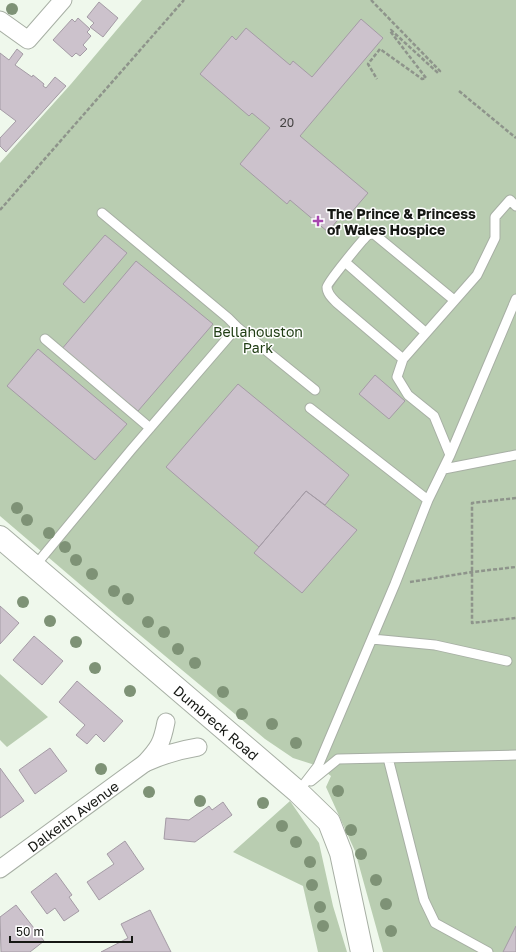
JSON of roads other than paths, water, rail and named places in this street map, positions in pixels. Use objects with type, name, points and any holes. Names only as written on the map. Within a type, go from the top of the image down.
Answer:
[{"type":"main road","name":"Dumbreck Road","points":[[0,537],[298,792],[329,822],[341,853],[362,952]]},
{"type":"street","points":[[0,20],[28,40],[63,0]]},
{"type":"street","name":"Dalkeith Avenue","points":[[145,763],[160,746],[166,722]]},
{"type":"street","name":"Dalkeith Avenue","points":[[0,869],[145,763],[165,754],[198,747]]},
{"type":"lane","points":[[450,455],[434,416],[408,395],[397,377],[403,359],[477,275],[495,238],[495,217],[510,200],[516,206]]},
{"type":"lane","points":[[102,213],[237,327],[315,390]]},
{"type":"lane","points":[[403,359],[337,303],[330,295],[327,287],[329,281],[345,262],[368,236],[374,234],[454,300]]},
{"type":"lane","points":[[345,262],[426,333]]},
{"type":"lane","points":[[298,792],[318,766],[395,584],[428,500],[444,469],[516,300]]},
{"type":"lane","points":[[34,567],[237,327]]},
{"type":"lane","points":[[45,339],[150,428]]},
{"type":"lane","points":[[310,408],[428,500]]},
{"type":"lane","points":[[444,469],[516,455]]},
{"type":"lane","points":[[372,639],[435,645],[507,661]]},
{"type":"lane","points":[[298,792],[338,759],[516,756]]},
{"type":"lane","points":[[388,758],[424,900],[435,923],[488,952]]},
{"type":"place","name":"The Prince & Princess of Wales Hospice","points":[[318,221]]},
{"type":"park label","name":"Bellahouston Park","points":[[258,340]]}]
